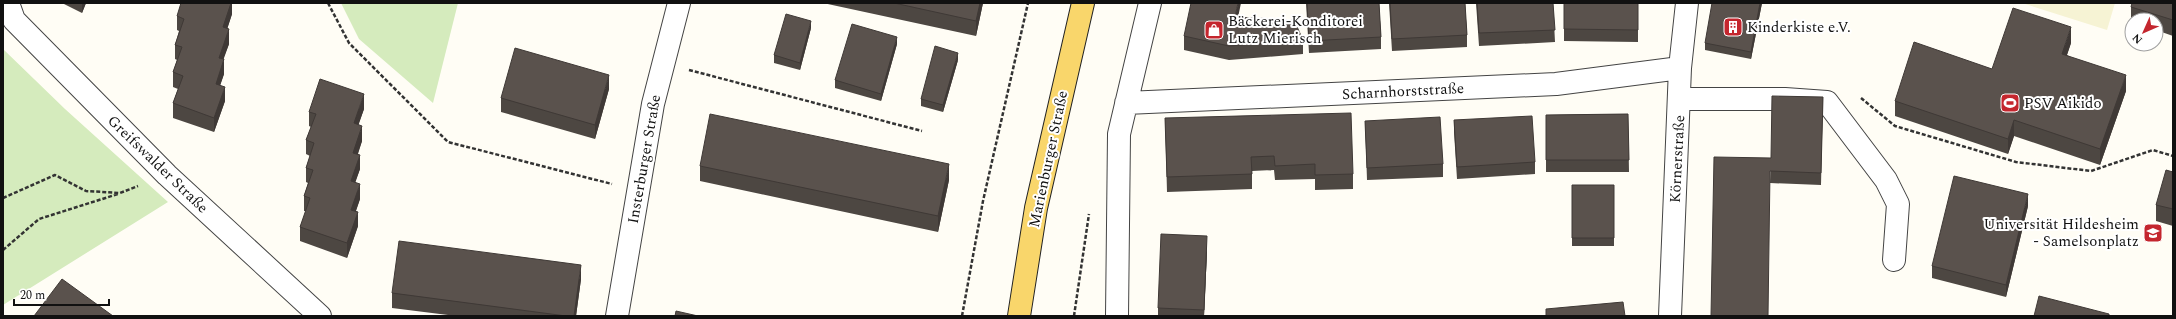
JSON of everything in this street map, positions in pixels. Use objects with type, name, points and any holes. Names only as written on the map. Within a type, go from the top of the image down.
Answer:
[{"type":"main road","name":"Marienburger Straße","points":[[1019,316],[1036,208],[1083,3]]},
{"type":"street","name":"Greifswalder Straße","points":[[8,3],[14,20],[167,175],[320,316]]},
{"type":"street","name":"Insterburger Straße","points":[[617,316],[653,104],[679,3]]},
{"type":"street","points":[[1117,316],[1119,134],[1150,3]]},
{"type":"street","name":"Körnerstraße","points":[[1670,316],[1680,68],[1687,3]]},
{"type":"street","name":"Scharnhorststraße","points":[[1126,103],[1556,84],[1680,68]]},
{"type":"street","points":[[1679,99],[1785,99],[1827,102],[1886,180],[1898,204],[1894,260]]},
{"type":"path","points":[[328,3],[349,43],[448,142],[638,191]]},
{"type":"path","points":[[962,316],[983,201],[1028,3]]},
{"type":"path","points":[[664,63],[922,131]]},
{"type":"path","points":[[1857,95],[1895,126],[2016,162],[2091,171],[2153,150],[2173,156]]},
{"type":"path","points":[[3,198],[55,175],[86,191],[120,193]]},
{"type":"path","points":[[3,250],[39,219],[120,193],[167,175]]},
{"type":"shaded area","points":[[2022,3],[2115,3],[2107,30]]},
{"type":"green space","points":[[341,3],[458,3],[433,103],[359,39]]},
{"type":"green space","points":[[3,49],[65,109],[168,202],[3,305]]},
{"type":"building","points":[[181,3],[231,3],[223,27],[229,29],[219,58],[224,59],[216,84],[225,87],[214,118],[173,103],[183,76],[173,72],[182,47],[175,45],[184,19],[177,16]]},
{"type":"building","points":[[894,3],[980,3],[976,21]]},
{"type":"building","points":[[1191,3],[1238,3],[1235,17],[1294,20],[1303,40],[1229,46],[1184,36]]},
{"type":"building","points":[[1307,3],[1379,3],[1381,37],[1309,41]]},
{"type":"building","points":[[1390,3],[1465,3],[1467,35],[1392,39]]},
{"type":"building","points":[[1477,3],[1553,3],[1555,30],[1479,33]]},
{"type":"building","points":[[1564,3],[1638,3],[1638,30],[1564,29]]},
{"type":"building","name":"Kinderkiste e.V.","points":[[1712,3],[1760,3],[1751,52],[1705,43]]},
{"type":"building","points":[[2132,3],[2173,3],[2173,20],[2164,17],[2164,12],[2147,12],[2131,7]]},
{"type":"building","name":"PSV Aikido","points":[[2013,8],[2071,27],[2062,54],[2126,75],[2100,149],[2014,120],[2008,139],[1895,101],[1914,42],[1992,69]]},
{"type":"building","points":[[786,14],[811,21],[800,63],[774,55]]},
{"type":"building","points":[[852,24],[897,37],[881,94],[835,80]]},
{"type":"building","points":[[935,46],[958,53],[943,105],[921,99]]},
{"type":"building","points":[[515,48],[609,75],[595,125],[501,98]]},
{"type":"building","points":[[320,79],[364,94],[354,123],[362,126],[353,153],[360,155],[351,181],[360,184],[351,210],[358,212],[347,243],[300,227],[310,198],[304,196],[313,170],[306,168],[314,143],[306,140],[316,114],[309,112]]},
{"type":"building","points":[[1772,96],[1823,97],[1821,173],[1770,171],[1768,316],[1711,316],[1714,157],[1771,158]]},
{"type":"building","points":[[1351,113],[1353,174],[1315,175],[1315,164],[1275,166],[1274,156],[1251,157],[1252,174],[1167,177],[1165,118]]},
{"type":"building","points":[[710,114],[949,164],[938,216],[700,166]]},
{"type":"building","points":[[1628,114],[1629,160],[1546,160],[1546,115]]},
{"type":"building","points":[[1532,116],[1535,162],[1457,167],[1454,120]]},
{"type":"building","points":[[1440,117],[1443,164],[1367,168],[1365,121]]},
{"type":"building","points":[[2166,170],[2173,172],[2173,209],[2156,205]]},
{"type":"building","points":[[1954,176],[2028,194],[2006,285],[1932,266]]},
{"type":"building","points":[[1572,185],[1614,185],[1614,238],[1572,238]]},
{"type":"building","points":[[1161,234],[1207,236],[1204,310],[1158,308]]},
{"type":"building","points":[[399,241],[581,265],[574,316],[392,293]]},
{"type":"building","points":[[62,279],[113,316],[34,316]]},
{"type":"building","points":[[2039,296],[2109,314],[2109,316],[2034,316]]},
{"type":"building","points":[[1623,302],[1625,316],[1546,316],[1546,309]]},
{"type":"building","points":[[676,311],[698,316],[675,316]]},
{"type":"place","name":"Kinderkiste e.V.","points":[[1733,27]]},
{"type":"place","name":"Bäckerei-Konditorei Lutz Mierisch","points":[[1214,30]]},
{"type":"place","name":"PSV Aikido","points":[[2010,103]]},
{"type":"place","name":"Universität Hildesheim - Samelsonplatz","points":[[2153,233]]}]
